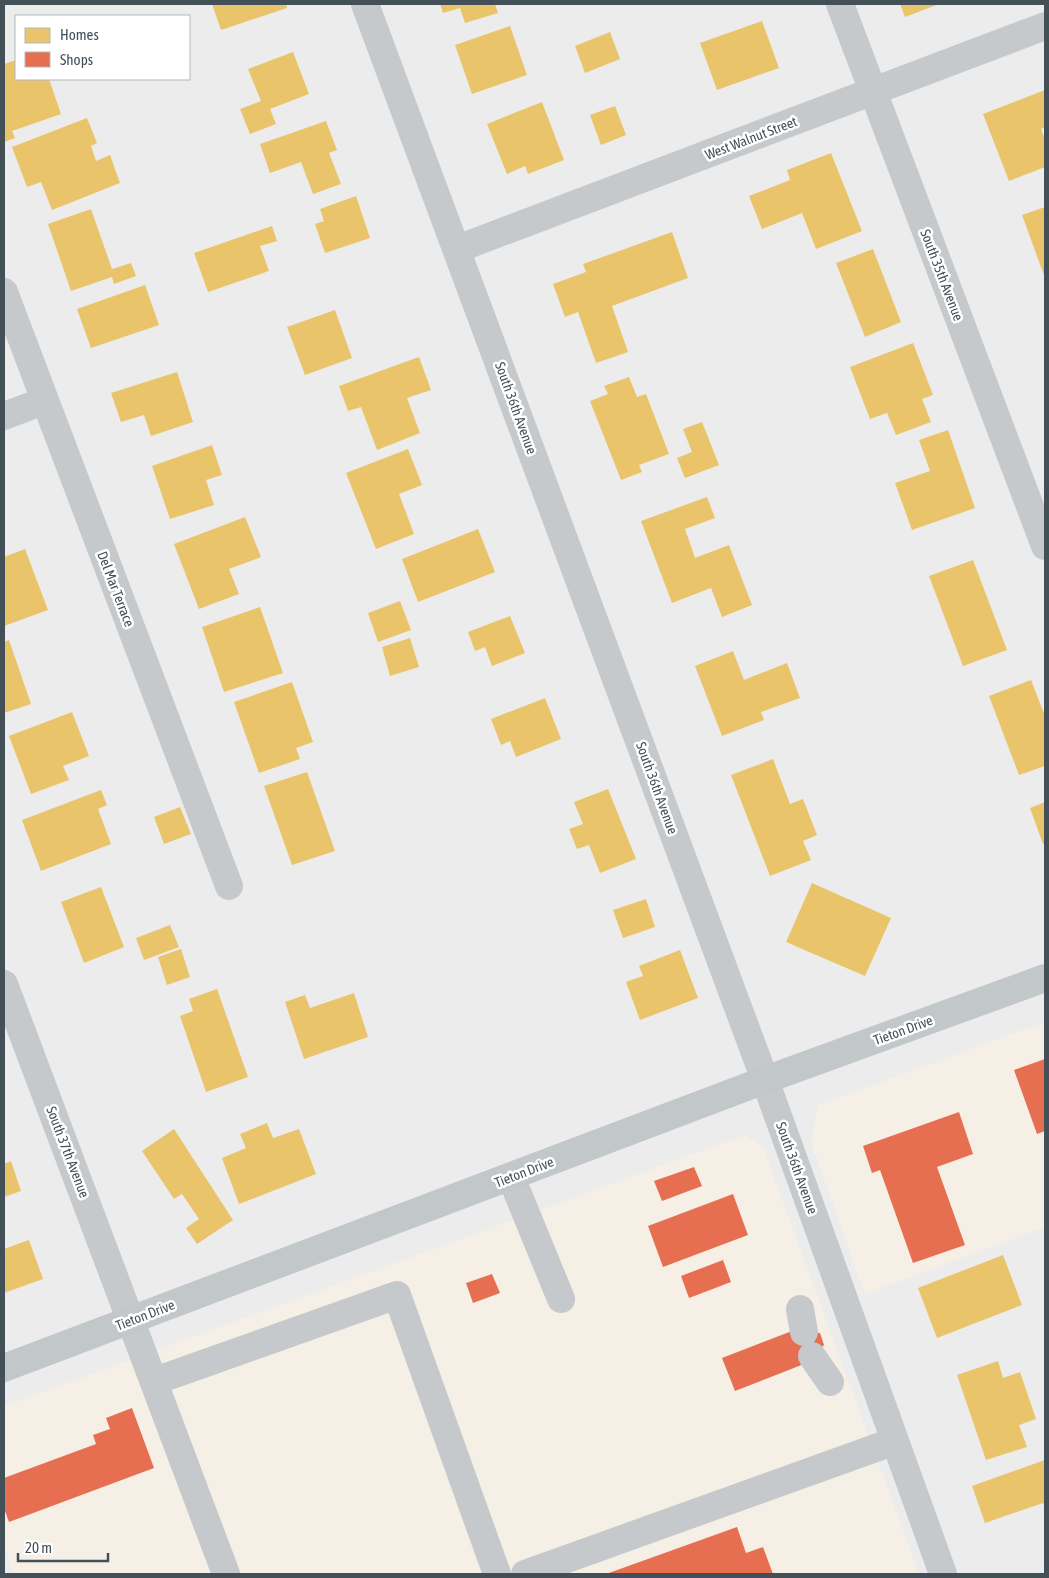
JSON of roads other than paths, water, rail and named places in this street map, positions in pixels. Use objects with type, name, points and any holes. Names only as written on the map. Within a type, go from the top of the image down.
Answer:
[{"type":"main road","name":"Tieton Drive","points":[[4,1368],[766,1080],[1045,978]]},
{"type":"street","name":"South 36th Avenue","points":[[365,4],[766,1080],[943,1574]]},
{"type":"street","name":"South 35th Avenue","points":[[840,4],[1045,546]]},
{"type":"street","name":"West Walnut Street","points":[[457,248],[1045,26]]},
{"type":"street","name":"Del Mar Terrace","points":[[4,292],[229,886]]},
{"type":"street","points":[[4,416],[44,401]]},
{"type":"street","name":"South 37th Avenue","points":[[4,984],[226,1574]]},
{"type":"street","points":[[511,1177],[561,1299]]},
{"type":"street","points":[[154,1381],[398,1295],[497,1574]]},
{"type":"street","points":[[805,1332],[830,1382]]},
{"type":"street","points":[[525,1574],[895,1441]]}]
